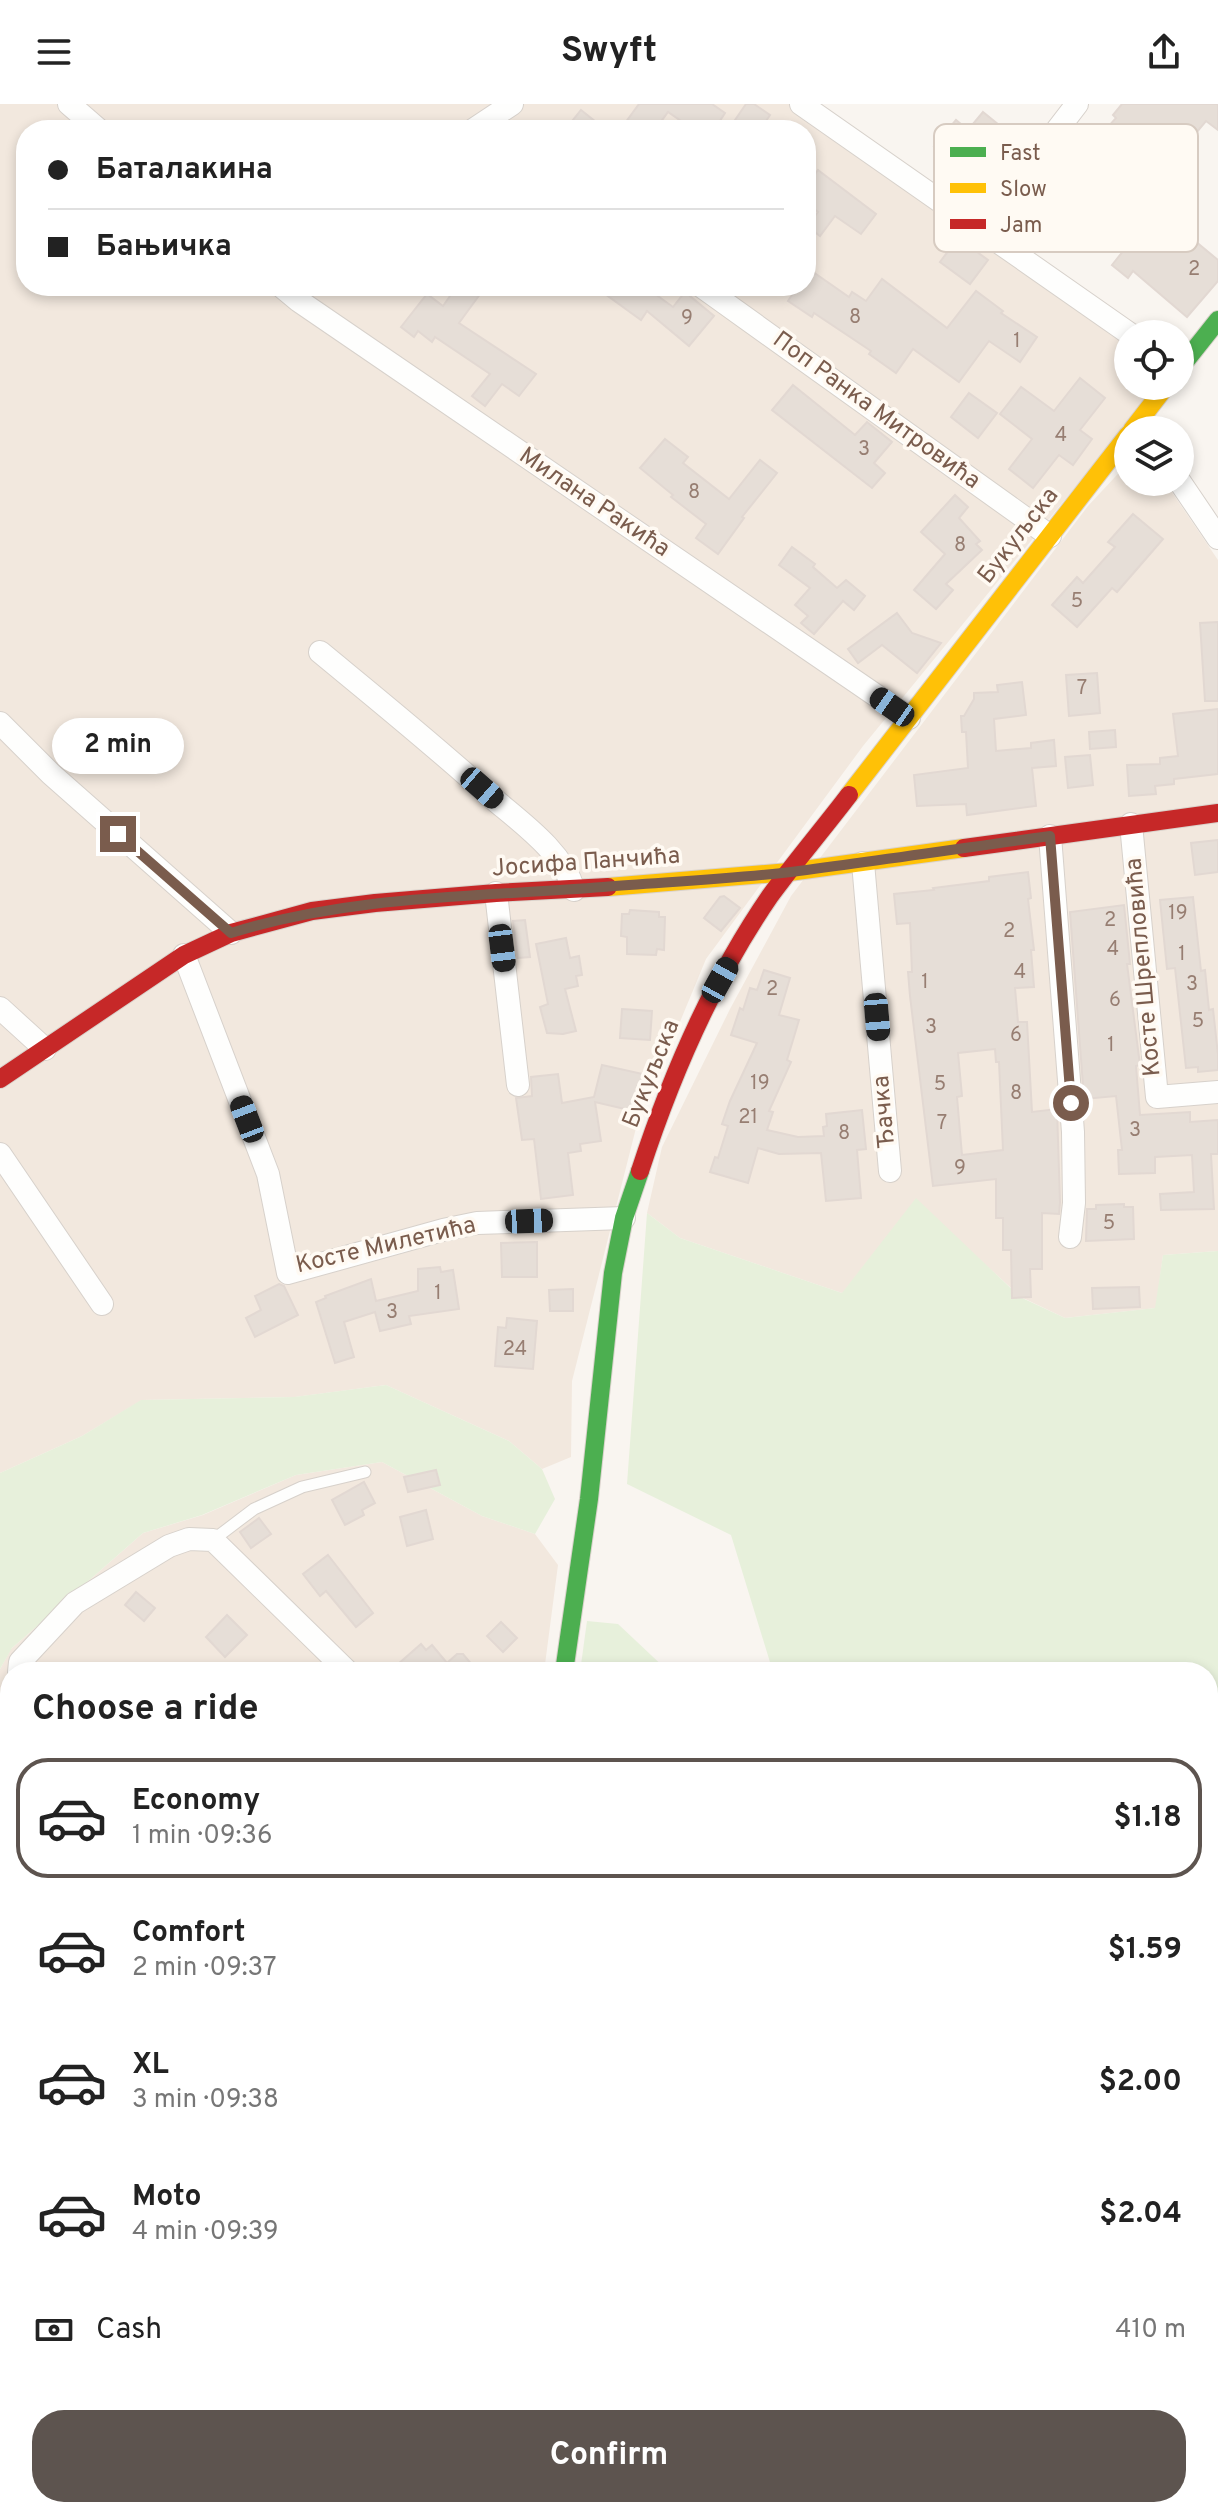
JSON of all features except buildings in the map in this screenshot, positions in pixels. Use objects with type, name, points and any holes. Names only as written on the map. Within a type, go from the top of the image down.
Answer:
[{"type":"main road","points":[[1194,350],[1218,320]]},
{"type":"main road","name":"Букуљска","points":[[565,1662],[589,1499],[613,1273],[624,1218],[657,1119],[698,1024],[744,937],[789,872],[1114,456]]},
{"type":"main road","name":"Јосифа Панчића","points":[[0,1079],[184,955],[231,933],[312,911],[496,893],[574,890],[789,872],[1218,813]]},
{"type":"street","points":[[69,104],[87,120]]},
{"type":"street","points":[[491,120],[512,104]]},
{"type":"street","points":[[801,104],[934,196]]},
{"type":"street","points":[[1062,124],[1077,104]]},
{"type":"street","points":[[1014,252],[1114,323]]},
{"type":"street","name":"Милана Ракића","points":[[309,296],[909,718]]},
{"type":"street","name":"Поп Ранка Митровића","points":[[715,296],[1050,536]]},
{"type":"street","points":[[1190,496],[1218,538]]},
{"type":"street","points":[[320,652],[441,751],[544,843],[569,874],[574,890]]},
{"type":"street","points":[[0,723],[51,774],[231,933]]},
{"type":"street","name":"Косте Шрепловића","points":[[1131,824],[1157,1097],[1218,1092]]},
{"type":"street","points":[[1050,836],[1073,1132],[1074,1191],[1070,1237]]},
{"type":"street","name":"Ђачка","points":[[863,863],[890,1171]]},
{"type":"street","points":[[496,893],[518,1085]]},
{"type":"street","name":"Косте Милетића","points":[[184,955],[268,1174],[288,1273],[477,1223],[624,1218]]},
{"type":"street","points":[[0,1008],[45,1049]]},
{"type":"street","points":[[0,1154],[102,1304]]},
{"type":"street","points":[[20,1662],[75,1603],[169,1546],[189,1539],[213,1540],[338,1662]]},
{"type":"lane","points":[[213,1540],[266,1503],[302,1487],[365,1472]]},
{"type":"shaded area","points":[[0,104],[789,104],[811,120],[16,120],[16,296],[816,296],[816,123],[934,208],[934,252],[996,252],[1114,336],[1114,400],[1147,400],[1133,416],[1114,416],[1114,440],[863,746],[706,959],[636,1128],[572,1381],[571,1457],[542,1469],[509,1441],[386,1385],[295,1397],[142,1400],[82,1436],[0,1473]]},
{"type":"shaded area","points":[[1114,478],[1114,496],[1175,496],[1218,560],[1218,1251],[1163,1255],[1156,1308],[1065,1318],[1021,1297],[945,1228],[842,1293],[680,1238],[647,1213],[662,1147],[730,1009],[791,896],[1088,506]]},
{"type":"shaded area","points":[[382,1462],[482,1516],[535,1534],[558,1565],[545,1662],[4,1662],[11,1649],[143,1533],[203,1515],[296,1475]]},
{"type":"green space","points":[[916,1198],[1020,1297],[1065,1318],[1155,1308],[1163,1255],[1218,1251],[1218,1662],[770,1662],[731,1535],[627,1484],[647,1213],[680,1238],[842,1293]]},
{"type":"green space","points":[[386,1385],[509,1441],[542,1469],[555,1499],[535,1534],[482,1516],[382,1462],[296,1475],[202,1515],[143,1533],[12,1648],[4,1662],[0,1662],[0,1473],[82,1436],[141,1400],[294,1397]]},
{"type":"green space","points":[[587,1621],[618,1624],[658,1662],[581,1662]]},
{"type":"traffic: fast","points":[[1194,350],[1218,320]]},
{"type":"traffic: fast","points":[[565,1662],[589,1499],[613,1273],[624,1218],[640,1171]]},
{"type":"traffic: slow","points":[[1143,416],[1155,400]]},
{"type":"traffic: slow","points":[[849,795],[1114,453]]},
{"type":"traffic: slow","points":[[608,887],[789,872],[964,848]]},
{"type":"traffic: jam","points":[[640,1171],[680,1064],[730,961],[770,896],[849,795]]},
{"type":"traffic: jam","points":[[964,848],[1218,813]]},
{"type":"traffic: jam","points":[[0,1079],[184,955],[231,933],[312,911],[375,903],[608,887]]},
{"type":"route","points":[[118,834],[231,933],[312,911],[375,903],[789,872],[1050,836],[1071,1103]]}]
